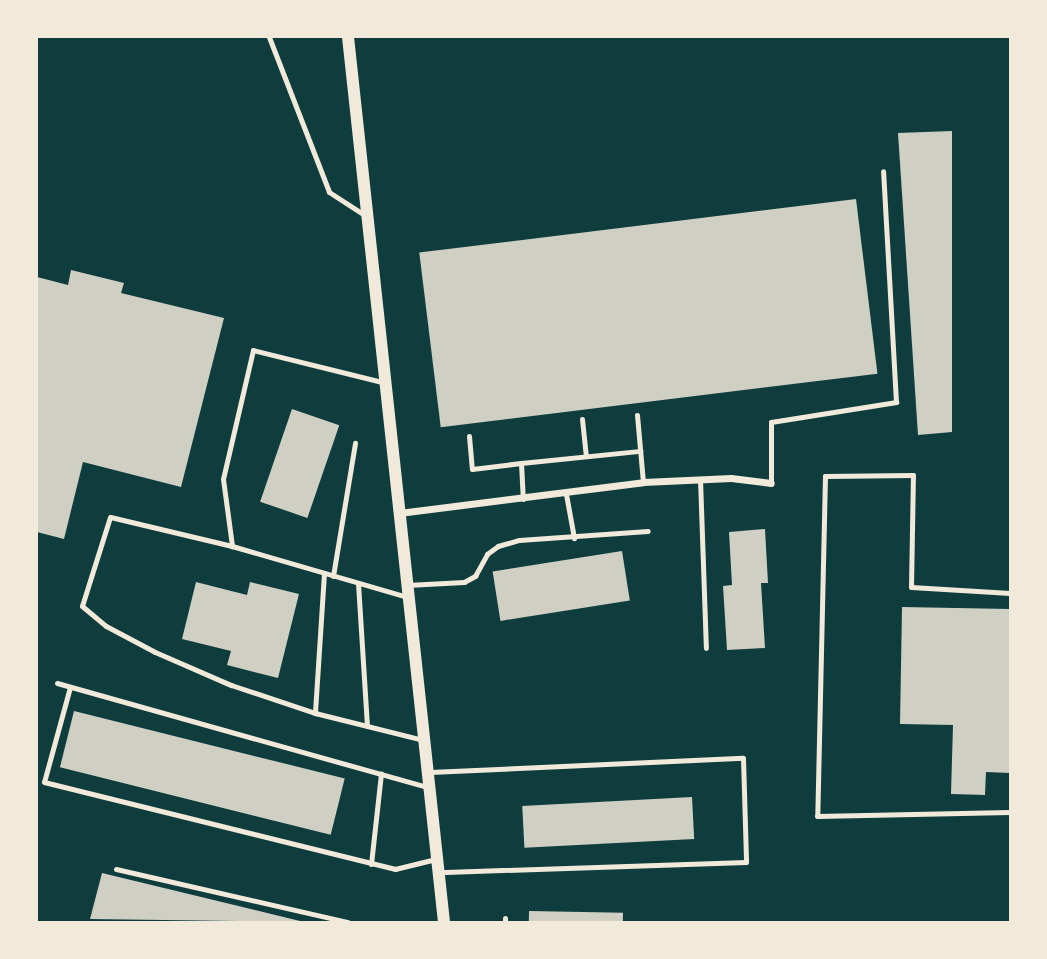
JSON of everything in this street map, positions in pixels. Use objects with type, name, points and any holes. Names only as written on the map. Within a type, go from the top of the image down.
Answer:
[{"type":"street","points":[[348,37],[444,922]]},
{"type":"street","points":[[399,513],[566,494],[643,482],[700,479],[771,482]]},
{"type":"lane","points":[[269,37],[329,192],[369,219]]},
{"type":"lane","points":[[771,482],[771,422],[896,402],[883,171]]},
{"type":"lane","points":[[232,546],[223,479],[253,350],[386,383]]},
{"type":"lane","points":[[636,415],[643,482]]},
{"type":"lane","points":[[582,419],[586,456]]},
{"type":"lane","points":[[469,436],[472,469],[640,451]]},
{"type":"lane","points":[[333,576],[355,443]]},
{"type":"lane","points":[[521,463],[523,499]]},
{"type":"lane","points":[[1010,593],[911,587],[913,475],[825,476],[817,816],[1010,812]]},
{"type":"lane","points":[[700,479],[706,648]]},
{"type":"lane","points":[[566,494],[574,538]]},
{"type":"lane","points":[[423,740],[316,713],[231,685],[155,652],[106,626],[82,606],[110,517],[232,546],[358,583],[407,591],[464,582],[475,576],[487,554],[498,545],[648,531]]},
{"type":"lane","points":[[316,713],[324,573]]},
{"type":"lane","points":[[358,583],[368,726]]},
{"type":"lane","points":[[57,683],[428,787]]},
{"type":"lane","points":[[70,687],[44,782],[395,870],[437,865],[746,862],[743,758],[427,772]]},
{"type":"lane","points":[[371,864],[381,774]]},
{"type":"lane","points":[[116,869],[348,922]]},
{"type":"building","points":[[952,131],[952,432],[918,435],[898,133]]},
{"type":"building","points":[[856,199],[877,374],[441,427],[419,253]]},
{"type":"building","points":[[71,270],[124,283],[121,293],[224,318],[181,487],[83,462],[64,539],[37,532],[37,277],[68,285]]},
{"type":"building","points":[[292,409],[339,425],[307,518],[260,502]]},
{"type":"building","points":[[765,529],[768,583],[761,583],[765,648],[727,650],[723,586],[732,585],[729,532]]},
{"type":"building","points":[[622,551],[630,600],[500,621],[493,571]]},
{"type":"building","points":[[196,582],[247,595],[250,582],[299,594],[278,678],[227,665],[231,651],[182,639]]},
{"type":"building","points":[[902,607],[1010,609],[1010,773],[986,772],[985,795],[951,794],[953,725],[900,724]]},
{"type":"building","points":[[74,711],[345,778],[331,835],[60,767]]},
{"type":"building","points":[[692,797],[694,839],[524,848],[522,806]]},
{"type":"building","points":[[102,873],[300,921],[300,922],[90,919]]},
{"type":"building","points":[[529,911],[623,913],[623,922],[529,922]]}]
